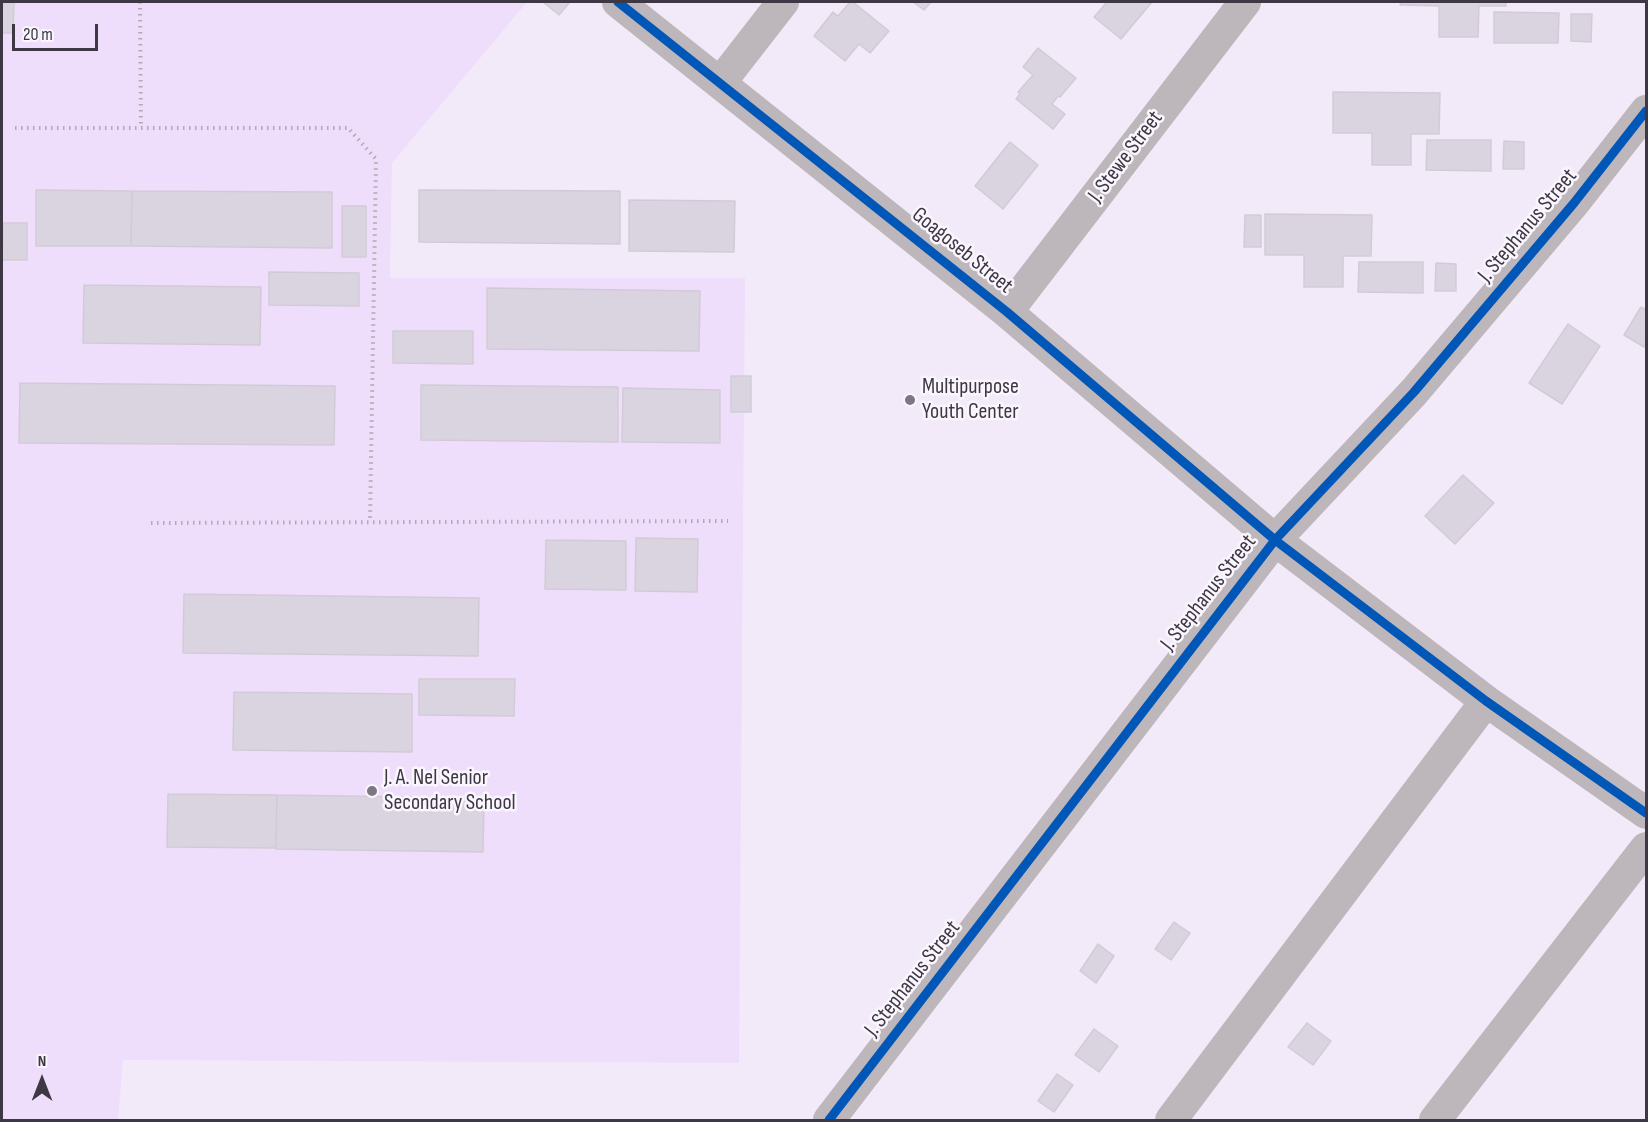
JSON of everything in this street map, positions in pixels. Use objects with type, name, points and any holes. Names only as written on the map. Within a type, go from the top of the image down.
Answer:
[{"type":"street","name":"Goagoseb Street","points":[[618,2],[1007,312],[1275,540],[1486,701],[1647,813]]},
{"type":"street","points":[[720,83],[783,2]]},
{"type":"street","name":"J. Stewe Street","points":[[1007,312],[1245,2]]},
{"type":"street","name":"J. Stephanus Street","points":[[834,1119],[1275,540],[1414,392],[1574,203],[1647,111]]},
{"type":"street","points":[[1170,1120],[1486,701]]},
{"type":"street","points":[[1436,1120],[1647,848]]},
{"type":"path","points":[[140,2],[141,128]]},
{"type":"path","points":[[15,128],[348,128],[376,159],[370,522]]},
{"type":"path","points":[[151,523],[728,521]]},
{"type":"shaded area","name":"J. A. Nel Senior Secondary School","points":[[2,2],[527,2],[392,163],[390,278],[745,278],[739,1063],[123,1060],[118,1120],[2,1120]]},
{"type":"building","points":[[2,2],[14,2],[13,33],[2,33]]},
{"type":"building","points":[[543,2],[570,2],[559,15]]},
{"type":"building","points":[[850,2],[889,31],[870,53],[859,44],[845,61],[814,36],[833,12],[838,16]]},
{"type":"building","points":[[913,2],[931,2],[924,10]]},
{"type":"building","points":[[1107,2],[1152,2],[1121,39],[1094,17]]},
{"type":"building","points":[[1401,2],[1506,2],[1506,6],[1479,6],[1478,37],[1439,37],[1439,6],[1400,5]]},
{"type":"building","points":[[1494,12],[1559,13],[1558,43],[1494,43]]},
{"type":"building","points":[[1571,14],[1592,14],[1591,42],[1571,41]]},
{"type":"building","points":[[1038,48],[1076,78],[1052,104],[1065,114],[1053,129],[1016,99],[1020,94],[1018,92],[1033,75],[1023,67]]},
{"type":"building","points":[[1333,92],[1440,93],[1439,134],[1411,134],[1411,165],[1372,165],[1372,133],[1333,133]]},
{"type":"building","points":[[1427,140],[1491,140],[1491,171],[1426,170]]},
{"type":"building","points":[[1504,141],[1524,142],[1524,169],[1503,169]]},
{"type":"building","points":[[1010,142],[1038,165],[1003,209],[975,186]]},
{"type":"building","points":[[36,190],[132,191],[131,246],[36,246]]},
{"type":"building","points":[[419,190],[620,191],[620,244],[419,242]]},
{"type":"building","points":[[132,191],[332,192],[332,248],[131,246]]},
{"type":"building","points":[[629,200],[735,201],[734,252],[629,251]]},
{"type":"building","points":[[342,206],[366,206],[366,257],[342,257]]},
{"type":"building","points":[[1265,214],[1372,215],[1371,256],[1343,256],[1343,287],[1304,287],[1304,255],[1265,255]]},
{"type":"building","points":[[1245,215],[1261,215],[1261,247],[1244,247]]},
{"type":"building","points":[[3,223],[27,223],[27,260],[2,260]]},
{"type":"building","points":[[1359,262],[1423,262],[1423,293],[1358,292]]},
{"type":"building","points":[[1436,263],[1456,264],[1456,291],[1435,291]]},
{"type":"building","points":[[269,272],[359,273],[359,306],[269,305]]},
{"type":"building","points":[[84,285],[261,287],[260,345],[83,343]]},
{"type":"building","points":[[487,288],[700,291],[699,351],[487,349]]},
{"type":"building","points":[[1641,307],[1646,310],[1644,347],[1624,335]]},
{"type":"building","points":[[1568,324],[1600,346],[1562,404],[1529,383]]},
{"type":"building","points":[[393,331],[473,331],[473,364],[393,363]]},
{"type":"building","points":[[731,376],[751,376],[751,412],[731,412]]},
{"type":"building","points":[[20,383],[335,386],[334,445],[19,443]]},
{"type":"building","points":[[421,385],[618,387],[618,442],[421,440]]},
{"type":"building","points":[[623,388],[720,390],[720,443],[622,442]]},
{"type":"building","points":[[1463,475],[1494,503],[1455,544],[1425,516]]},
{"type":"building","points":[[636,538],[698,539],[697,592],[635,591]]},
{"type":"building","points":[[546,540],[626,541],[626,590],[545,589]]},
{"type":"building","points":[[184,594],[479,598],[478,656],[183,653]]},
{"type":"building","points":[[419,679],[515,679],[514,716],[419,715]]},
{"type":"building","points":[[234,692],[412,694],[412,752],[233,750]]},
{"type":"building","points":[[168,794],[277,795],[276,848],[167,847]]},
{"type":"building","points":[[277,795],[484,798],[483,852],[276,849]]},
{"type":"building","points":[[1174,922],[1190,933],[1171,960],[1155,949]]},
{"type":"building","points":[[1098,944],[1114,956],[1096,983],[1080,971]]},
{"type":"building","points":[[1307,1023],[1331,1041],[1313,1065],[1288,1047]]},
{"type":"building","points":[[1094,1029],[1118,1046],[1099,1072],[1075,1055]]},
{"type":"building","points":[[1057,1074],[1073,1085],[1054,1112],[1038,1101]]},
{"type":"cycle path","points":[[618,2],[1007,312],[1275,540],[1486,701],[1646,813]]},
{"type":"cycle path","points":[[829,1120],[1275,540],[1414,392],[1574,203],[1646,111]]},
{"type":"place","name":"Multipurpose Youth Center","points":[[910,400]]},
{"type":"place","name":"J. A. Nel Senior Secondary School","points":[[372,791]]}]
